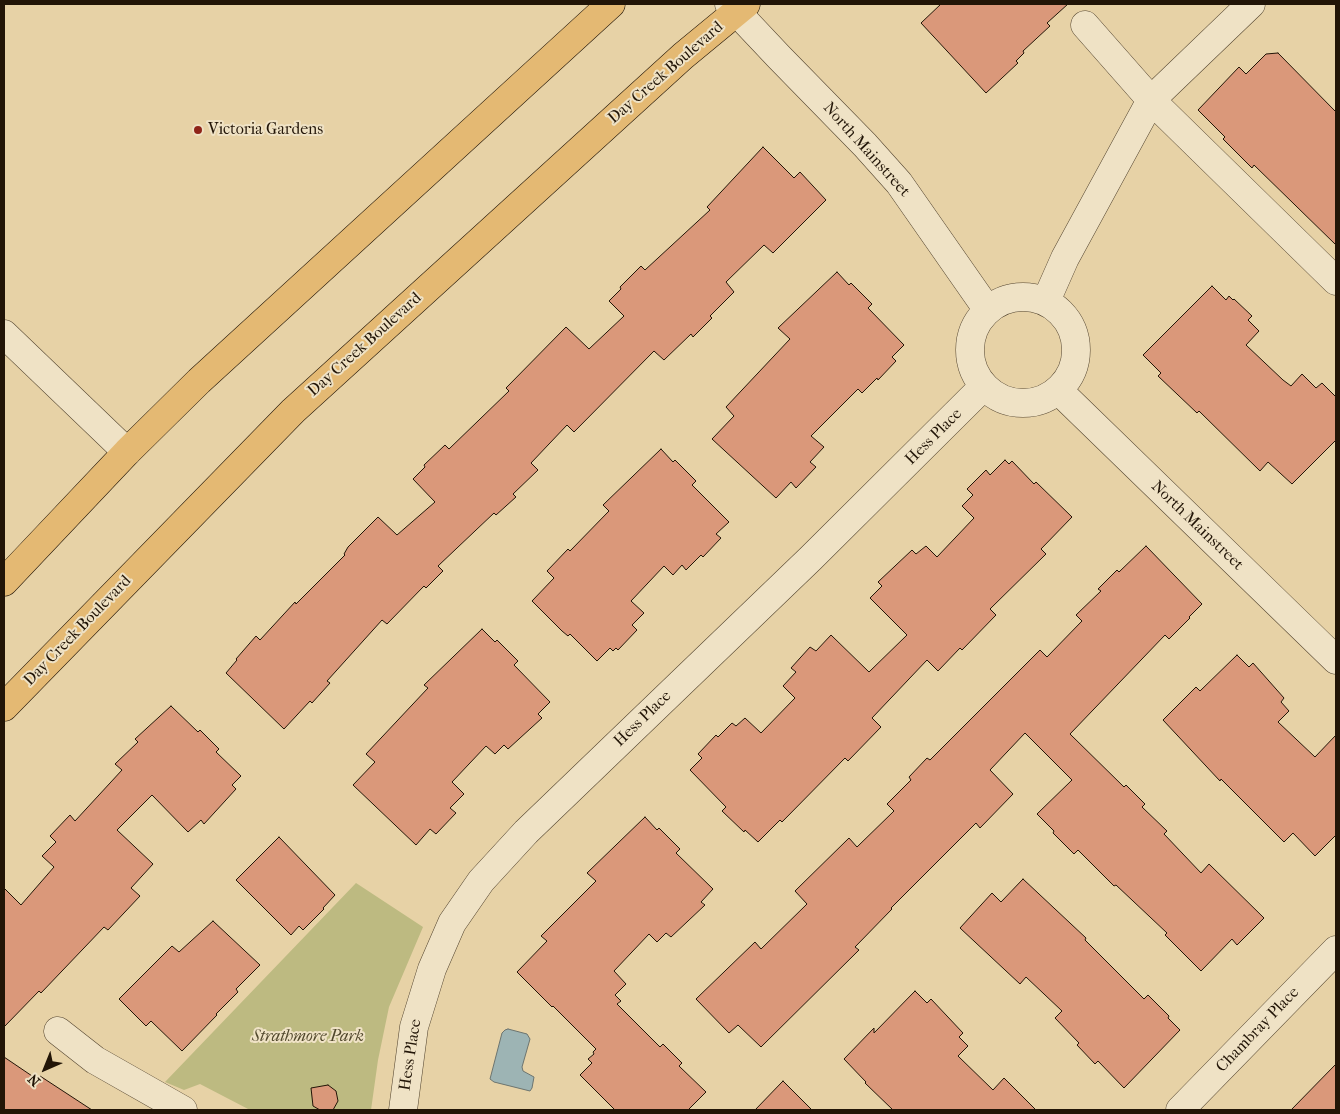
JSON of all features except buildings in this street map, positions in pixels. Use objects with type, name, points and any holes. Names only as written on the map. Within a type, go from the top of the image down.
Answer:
[{"type":"main road","points":[[4,582],[127,452],[199,381],[611,4]]},
{"type":"main road","name":"Day Creek Boulevard","points":[[4,707],[293,411],[738,6]]},
{"type":"street","points":[[1046,301],[1065,258],[1151,100],[1251,4]]},
{"type":"street","name":"North Mainstreet","points":[[738,6],[779,57],[865,144],[899,183],[987,309]]},
{"type":"street","points":[[1085,25],[1151,100],[1336,281]]},
{"type":"street","points":[[1016,296],[1031,296],[1046,301],[1061,312],[1071,326],[1076,343],[1076,360],[1070,377],[1059,391],[1044,400],[1027,404],[1010,402],[983,387],[974,368],[970,352],[972,336],[978,321],[987,309],[1000,300],[1016,296]]},
{"type":"street","points":[[4,334],[127,452]]},
{"type":"street","name":"Hess Place","points":[[403,1110],[414,1027],[421,1001],[432,969],[449,930],[471,894],[492,868],[526,832],[771,598],[983,387]]},
{"type":"street","name":"North Mainstreet","points":[[1059,391],[1336,660]]},
{"type":"street","name":"Chambray Place","points":[[1180,1110],[1336,950]]},
{"type":"street","points":[[58,1031],[95,1060],[183,1110]]},
{"type":"green space","name":"Strathmore Park","points":[[356,883],[423,927],[389,1007],[378,1060],[371,1110],[250,1110],[200,1084],[184,1090],[165,1082]]},
{"type":"water","points":[[508,1029],[527,1034],[530,1039],[522,1067],[523,1071],[534,1077],[530,1091],[494,1082],[490,1079],[502,1033]]},
{"type":"place","name":"Victoria Gardens","points":[[198,130]]}]
